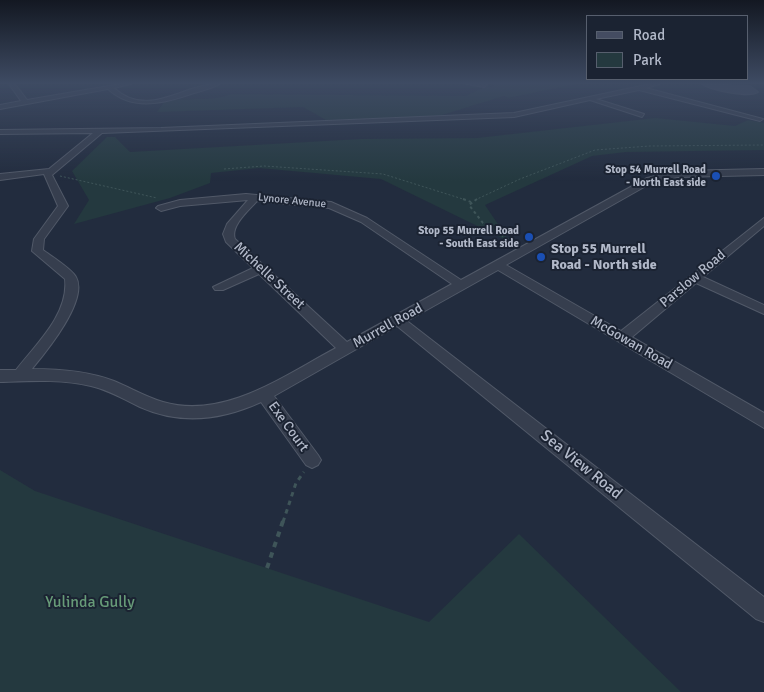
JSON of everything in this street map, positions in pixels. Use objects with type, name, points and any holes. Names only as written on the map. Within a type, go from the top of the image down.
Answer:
[{"type":"street","points":[[0,132],[99,132],[482,116]]},
{"type":"street","points":[[749,116],[760,119]]},
{"type":"street","points":[[0,177],[50,172],[99,132]]},
{"type":"street","points":[[20,376],[62,316],[73,294],[71,278],[37,250],[40,239],[63,206],[49,178],[50,172]]},
{"type":"street","points":[[748,172],[764,183]]},
{"type":"street","name":"Murrell Road","points":[[0,376],[62,376],[92,380],[154,406],[182,412],[227,408],[264,394],[655,178],[691,173],[764,172]]},
{"type":"street","name":"Lynore Avenue","points":[[161,208],[180,203],[255,197],[312,202],[345,210],[364,220],[461,285]]},
{"type":"street","name":"Michelle Street","points":[[255,197],[231,226],[228,234],[232,242],[346,349]]},
{"type":"street","name":"Parslow Road","points":[[622,338],[764,221]]},
{"type":"street","name":"McGowan Road","points":[[498,265],[764,422]]},
{"type":"street","points":[[219,287],[261,269]]},
{"type":"street","points":[[695,278],[764,310]]},
{"type":"street","name":"Sea View Road","points":[[398,320],[764,611]]},
{"type":"street","name":"Exe Court","points":[[264,394],[312,460]]},
{"type":"path","points":[[224,170],[264,166],[383,174],[436,189],[471,202],[520,178],[595,150],[650,146],[764,145]]},
{"type":"path","points":[[50,172],[180,203]]},
{"type":"path","points":[[471,202],[469,205],[473,214],[488,228],[525,249]]},
{"type":"path","points":[[267,568],[296,483],[312,460]]},
{"type":"green space","points":[[319,116],[426,116],[418,117],[326,120]]},
{"type":"green space","points":[[655,118],[735,126],[748,120],[764,123],[764,150],[626,152],[592,156],[485,205],[510,242],[381,179],[259,168],[211,173],[210,183],[170,198],[74,224],[89,200],[72,171],[107,137],[115,137],[130,152],[361,139],[477,138]]},
{"type":"green space","name":"Yulinda Gully","points":[[0,470],[35,491],[429,622],[519,534],[681,692],[0,692]]},
{"type":"place","name":"Stop 54 Murrell Road - North East side","points":[[716,176]]},
{"type":"place","name":"Stop 55 Murrell Road - South East side","points":[[529,237]]},
{"type":"place","name":"Stop 55 Murrell Road - North side","points":[[541,257]]}]
